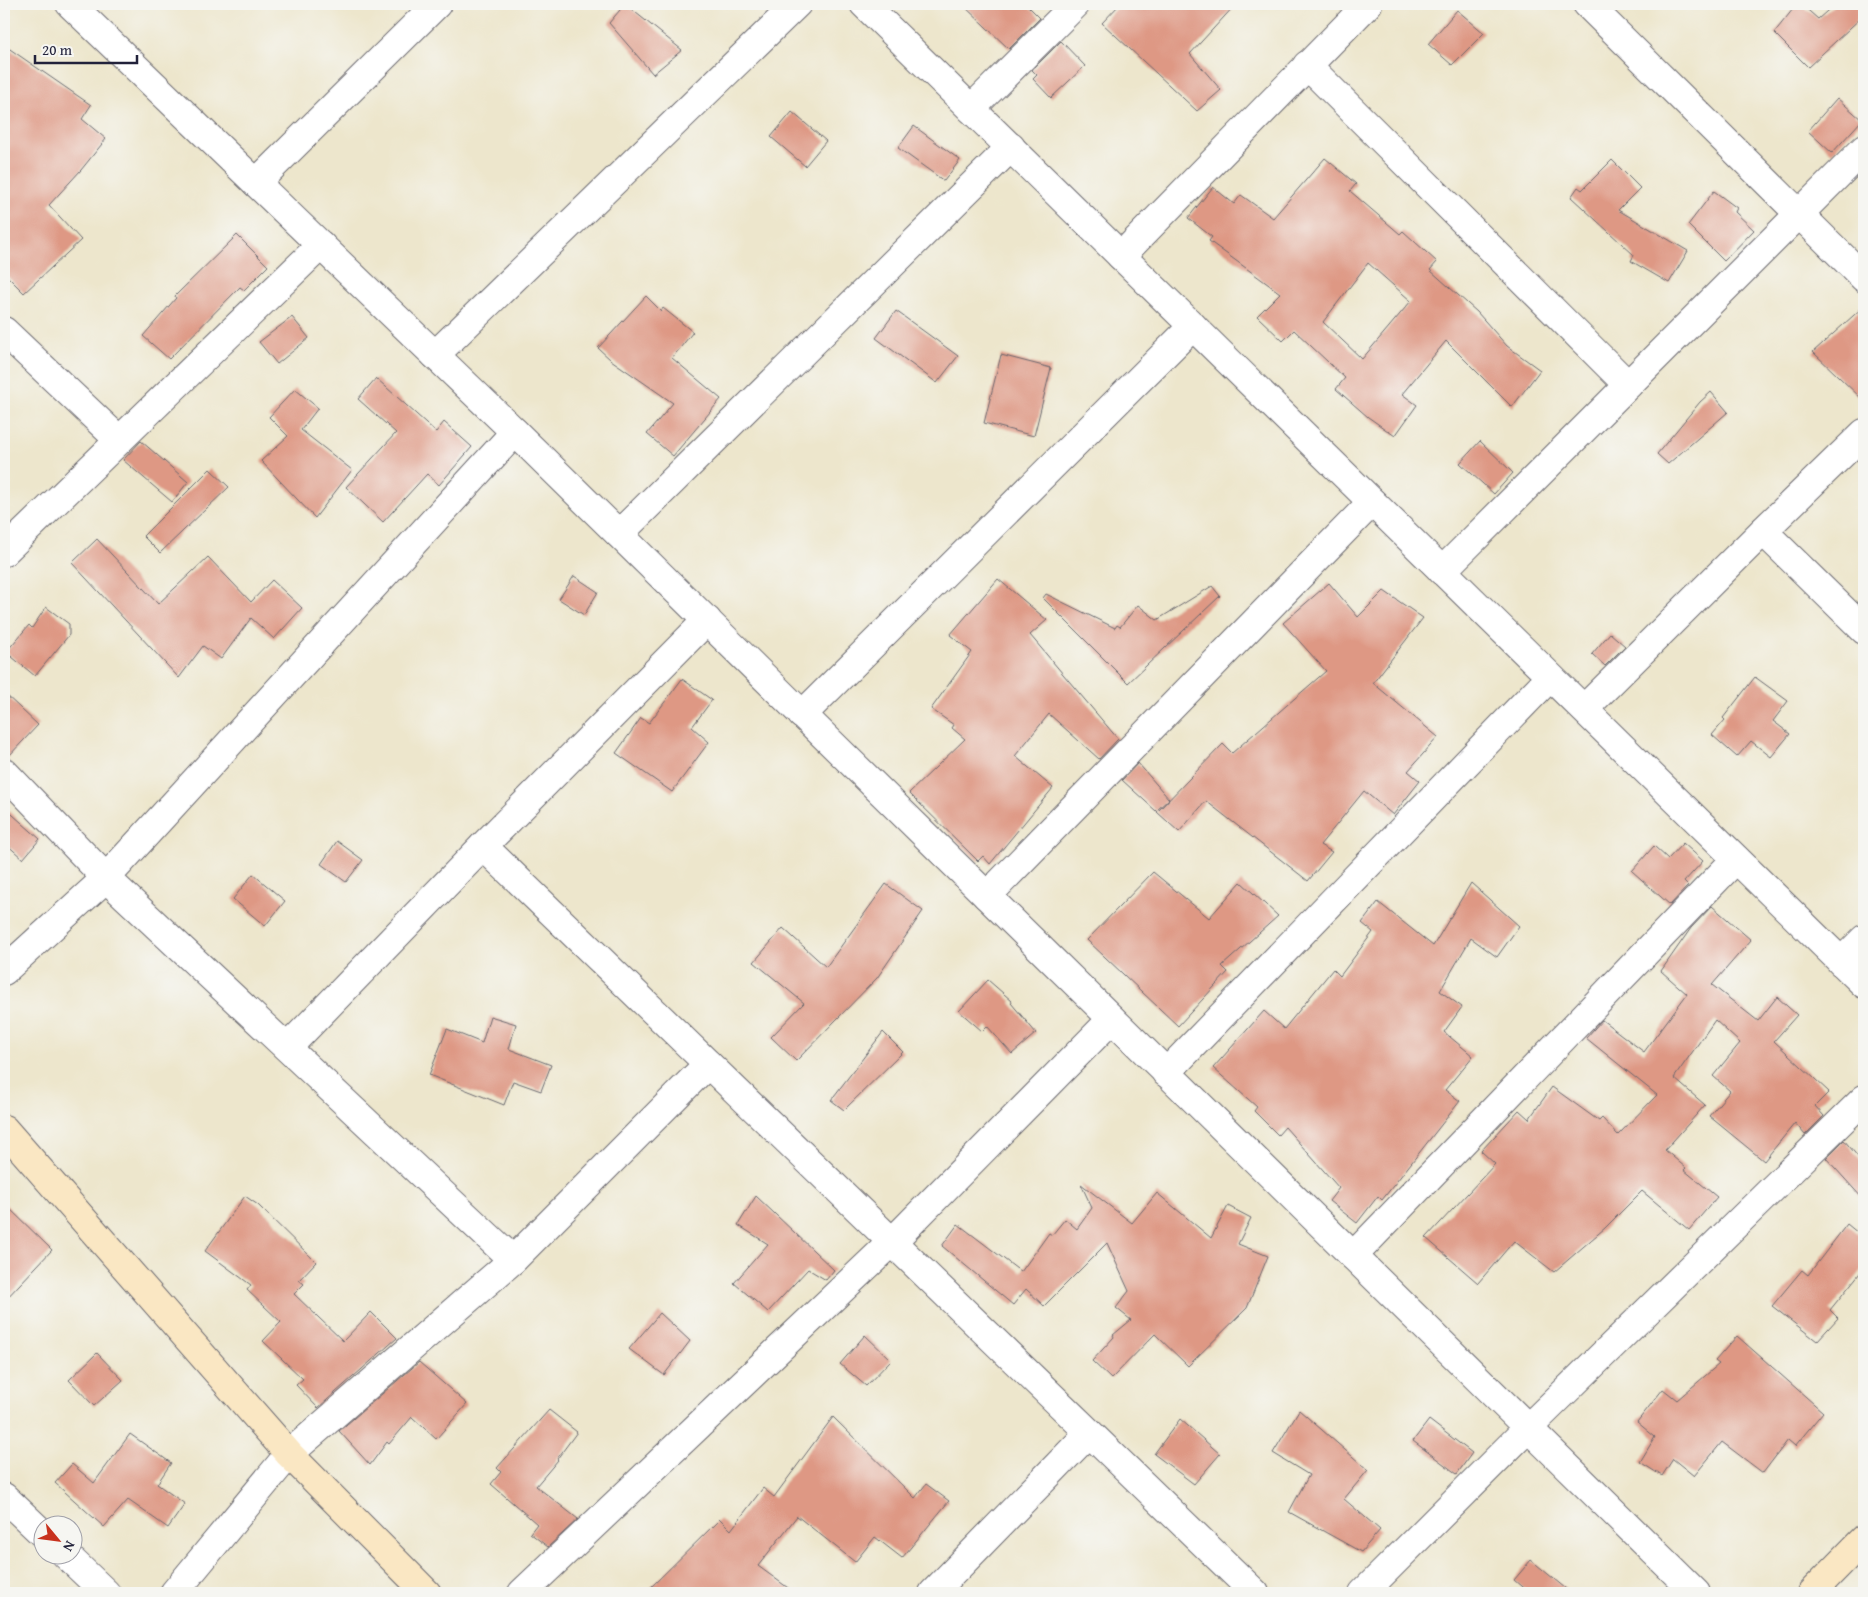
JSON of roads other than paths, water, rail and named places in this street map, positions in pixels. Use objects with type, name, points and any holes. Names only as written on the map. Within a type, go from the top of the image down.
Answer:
[{"type":"street","points":[[256,183],[437,4]]},
{"type":"street","points":[[435,355],[797,4]]},
{"type":"street","points":[[864,4],[1864,984]]},
{"type":"street","points":[[971,109],[1076,4]]},
{"type":"street","points":[[1121,256],[1368,4]]},
{"type":"street","points":[[1587,4],[1864,278]]},
{"type":"street","points":[[79,7],[256,183],[707,620],[1696,1593]]},
{"type":"street","points":[[1308,65],[1628,386]]},
{"type":"street","points":[[619,534],[1011,147]]},
{"type":"street","points":[[1442,571],[1864,149]]},
{"type":"street","points":[[4,552],[321,246]]},
{"type":"street","points":[[802,715],[1193,326]]},
{"type":"street","points":[[4,330],[119,440]]},
{"type":"street","points":[[4,970],[106,878],[515,432]]},
{"type":"street","points":[[1584,709],[1762,531],[1864,433]]},
{"type":"street","points":[[987,896],[1372,502]]},
{"type":"street","points":[[1762,531],[1864,630]]},
{"type":"street","points":[[288,1048],[483,846],[707,620]]},
{"type":"street","points":[[1166,1073],[1550,677]]},
{"type":"street","points":[[4,772],[106,878],[513,1260]]},
{"type":"street","points":[[483,846],[1255,1593]]},
{"type":"street","points":[[1353,1256],[1736,859]]},
{"type":"street","points":[[1841,962],[1864,939]]},
{"type":"street","points":[[522,1593],[892,1242],[1112,1019]]},
{"type":"street","points":[[174,1593],[289,1454],[513,1260],[708,1064]]},
{"type":"street","points":[[1363,1593],[1528,1428],[1864,1099]]},
{"type":"street","points":[[4,1129],[289,1454],[427,1593]]},
{"type":"street","points":[[933,1593],[1089,1433]]},
{"type":"street","points":[[4,1497],[32,1524]]},
{"type":"street","points":[[1811,1593],[1864,1539]]},
{"type":"street","points":[[76,1564],[106,1593]]}]
